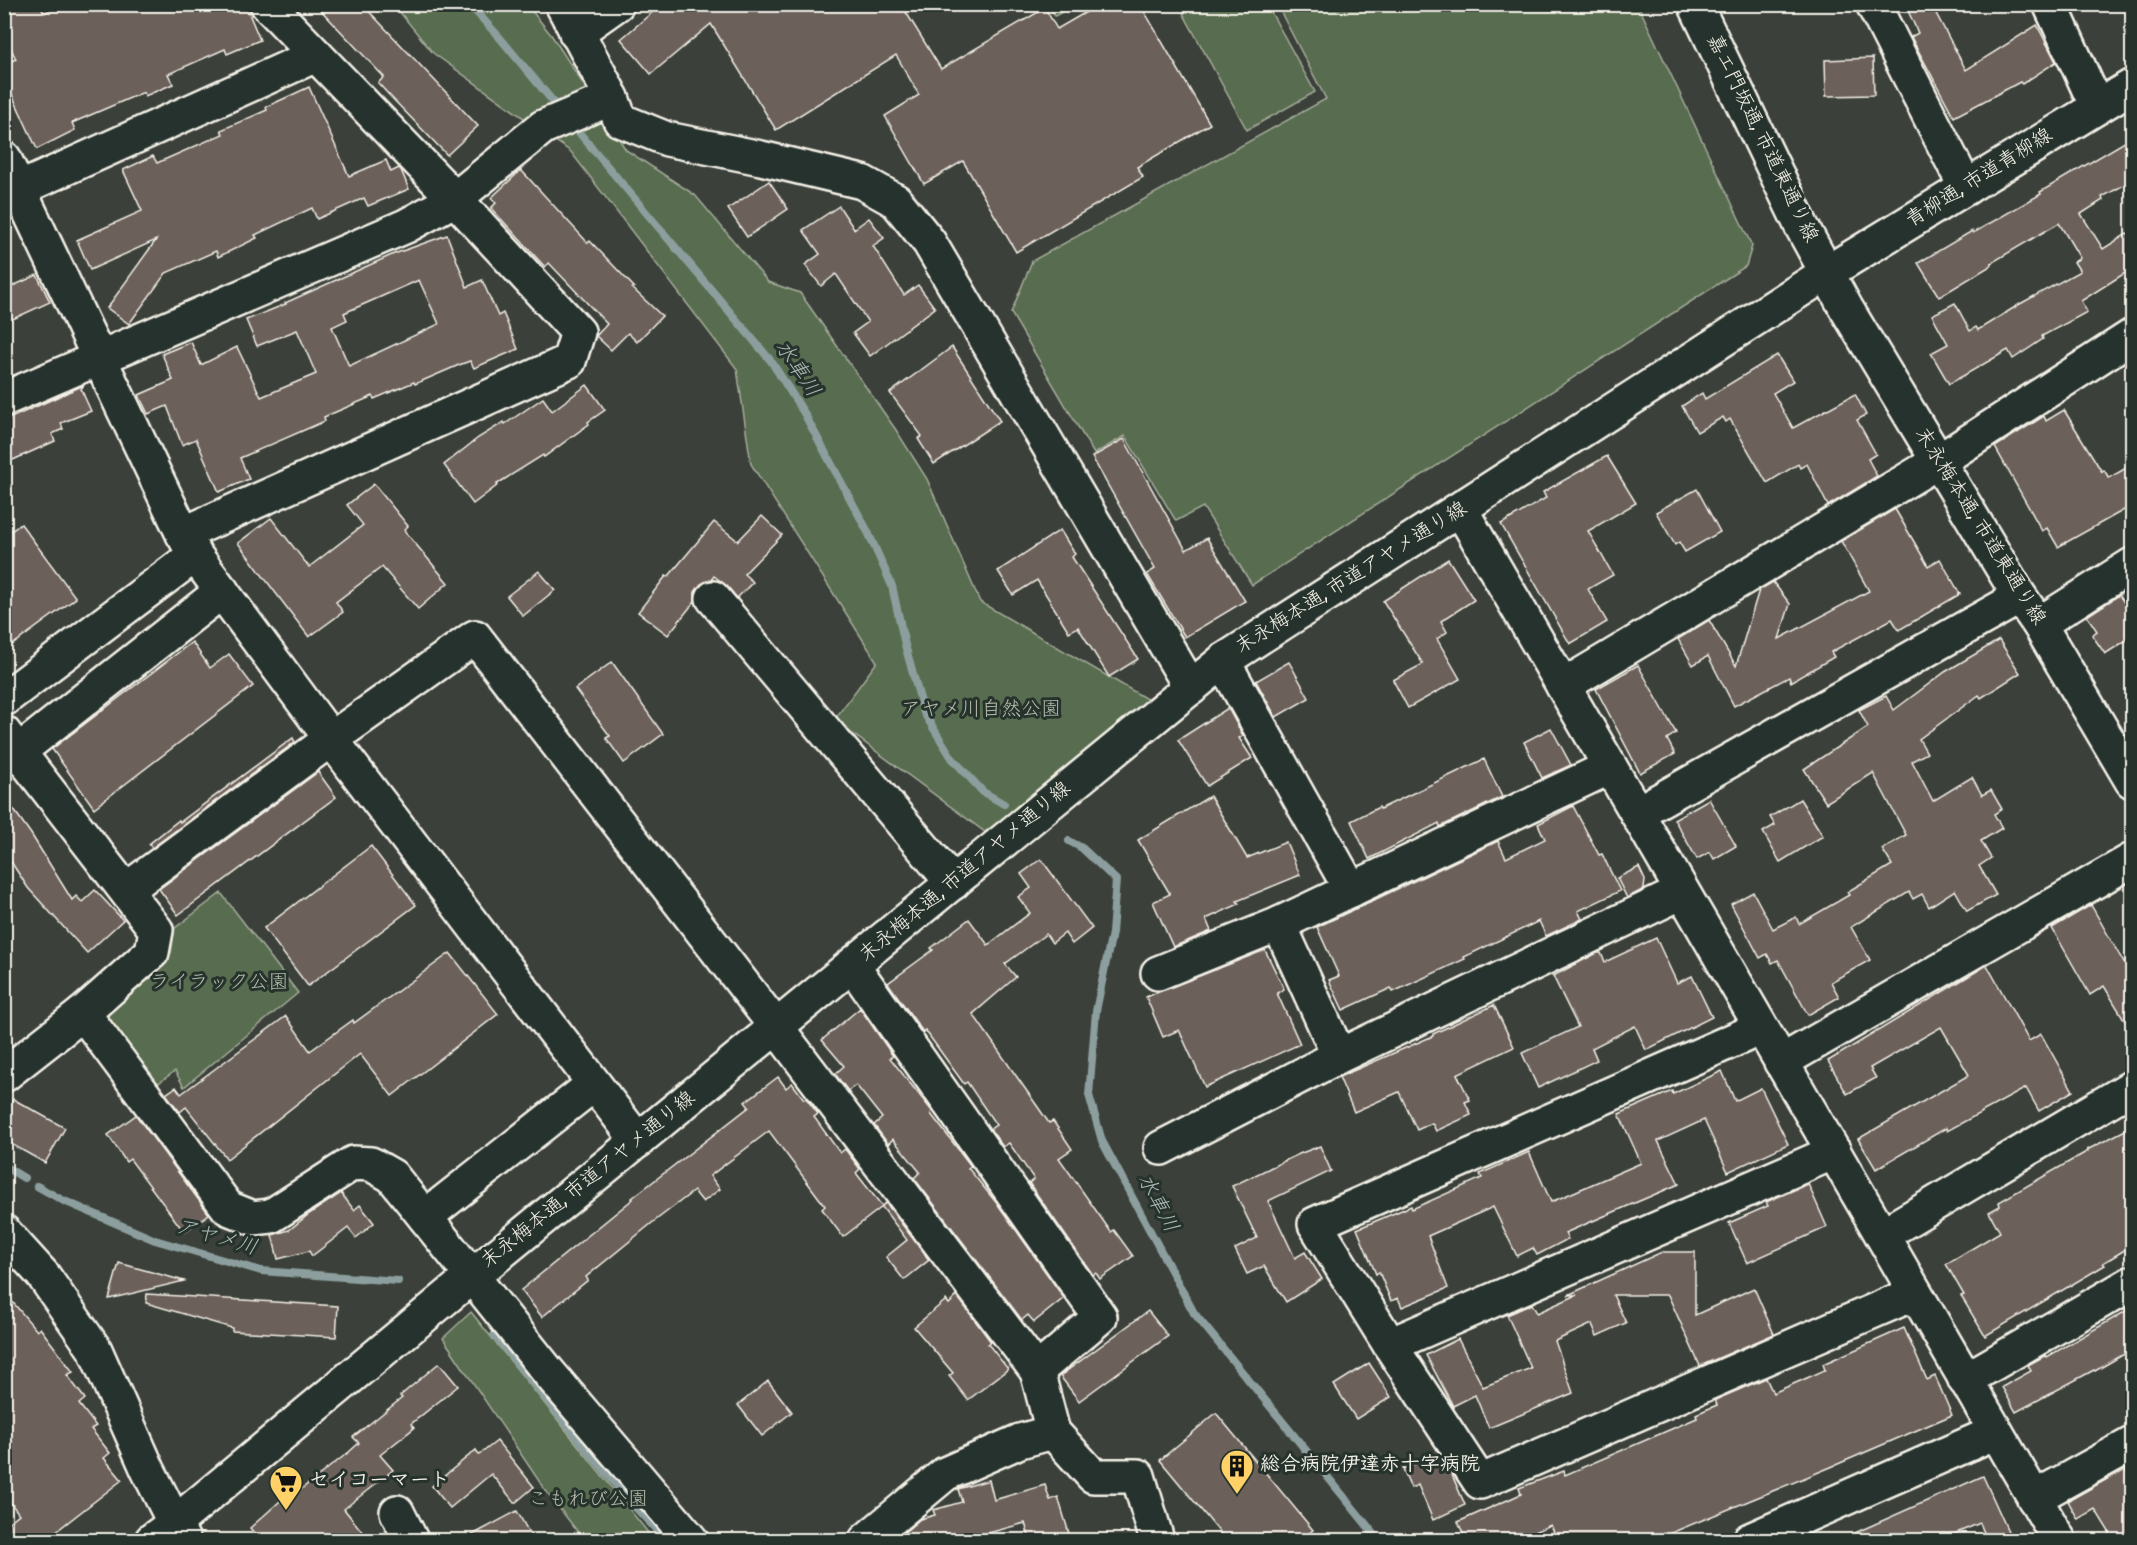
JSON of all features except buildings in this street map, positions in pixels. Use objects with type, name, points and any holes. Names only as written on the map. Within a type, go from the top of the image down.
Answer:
[{"type":"street","points":[[4,699],[189,544],[569,361],[578,332],[455,199],[267,4]]},
{"type":"street","points":[[617,4],[569,19],[612,98],[620,120],[667,139],[862,182],[896,201],[929,242],[1191,688]]},
{"type":"street","name":"嘉エ門坂通, 市道東通り線","points":[[1695,4],[1802,227],[1828,272]]},
{"type":"street","points":[[1873,4],[1966,188]]},
{"type":"street","points":[[2050,4],[2097,106]]},
{"type":"street","points":[[19,189],[316,55]]},
{"type":"street","name":"青柳通, 市道青柳線","points":[[1828,272],[2133,86]]},
{"type":"street","points":[[4,399],[406,226],[455,199],[543,126],[612,98]]},
{"type":"street","points":[[4,158],[189,544],[331,739],[638,1141]]},
{"type":"street","name":"末永梅本通, 市道東通り線","points":[[1828,272],[1846,308],[2133,781]]},
{"type":"street","name":"末永梅本通, 市道アヤメ通り線","points":[[170,1535],[471,1277],[854,966],[1223,661],[1828,272]]},
{"type":"street","points":[[1563,686],[1939,461],[2133,336]]},
{"type":"street","points":[[1461,510],[2059,1540]]},
{"type":"street","points":[[2039,624],[2133,565]]},
{"type":"street","points":[[4,1075],[83,1013],[152,952],[156,930],[11,742],[222,591]]},
{"type":"street","points":[[1637,813],[2020,597]]},
{"type":"street","points":[[714,598],[953,883]]},
{"type":"street","points":[[126,890],[331,739],[474,638],[777,1028],[1037,1371],[1053,1432],[1093,1476],[1138,1476],[1157,1540]]},
{"type":"street","points":[[1223,661],[1352,890]]},
{"type":"street","points":[[1158,973],[1279,924],[1610,767]]},
{"type":"street","points":[[1781,1062],[2133,860]]},
{"type":"street","points":[[1161,1148],[1339,1056],[1682,892]]},
{"type":"street","points":[[1279,924],[1339,1056]]},
{"type":"street","points":[[854,966],[1100,1317],[1037,1371]]},
{"type":"street","points":[[83,1013],[228,1208],[253,1218],[271,1216],[353,1163],[371,1164],[392,1176],[564,1391],[691,1540]]},
{"type":"street","points":[[1761,1028],[1315,1224],[1390,1345],[1480,1482],[1915,1293]]},
{"type":"street","points":[[425,1217],[594,1084]]},
{"type":"street","points":[[1882,1235],[2133,1087]]},
{"type":"street","points":[[1390,1345],[1834,1152]]},
{"type":"street","points":[[4,1232],[43,1275],[95,1350],[148,1470],[170,1535]]},
{"type":"street","points":[[1965,1380],[2133,1283]]},
{"type":"street","points":[[866,1540],[945,1474],[1020,1441],[1053,1432]]},
{"type":"street","points":[[1750,1540],[1996,1432]]},
{"type":"street","points":[[2034,1498],[2133,1444]]},
{"type":"green space","name":"アヤメ川自然公園","points":[[394,5],[527,5],[552,36],[626,150],[695,195],[768,282],[800,293],[896,430],[927,479],[980,602],[1152,702],[985,832],[834,720],[877,662],[751,464],[737,369],[571,152],[433,53]]},
{"type":"green space","points":[[1048,5],[1074,5],[1055,16]]},
{"type":"green space","points":[[1197,5],[1267,5],[1315,92],[1247,130],[1183,13]]},
{"type":"green space","points":[[1277,5],[1638,5],[1752,246],[1746,266],[1252,585],[1203,507],[1176,521],[1125,436],[1094,454],[1011,313],[1032,261],[1326,99]]},
{"type":"green space","name":"ライラック公園","points":[[221,893],[298,993],[184,1087],[175,1071],[152,1088],[102,1024],[105,1010],[171,953],[175,928]]},
{"type":"green space","name":"こもれび公園","points":[[471,1312],[654,1540],[584,1540],[543,1487],[443,1338]]},
{"type":"waterway","name":"水車川","points":[[469,4],[561,111]]},
{"type":"waterway","name":"水車川","points":[[571,123],[771,361],[804,413],[868,532],[892,586],[905,645],[924,713],[952,758],[983,792],[1004,804]]},
{"type":"waterway","name":"水車川","points":[[1069,841],[1082,848],[1116,880],[1112,933],[1096,1011],[1089,1095],[1102,1141],[1194,1313],[1379,1540]]},
{"type":"waterway","name":"アヤメ川","points":[[4,1166],[24,1178]]},
{"type":"waterway","name":"アヤメ川","points":[[37,1186],[62,1200],[155,1240],[261,1271],[398,1281]]},
{"type":"waterway","name":"アヤメ川","points":[[494,1335],[627,1498]]},
{"type":"waterway","name":"アヤメ川","points":[[636,1508],[666,1540]]},
{"type":"place","name":"総合病院伊達赤十字病院","points":[[1237,1495]]},
{"type":"place","name":"セイコーマート","points":[[286,1511]]}]
